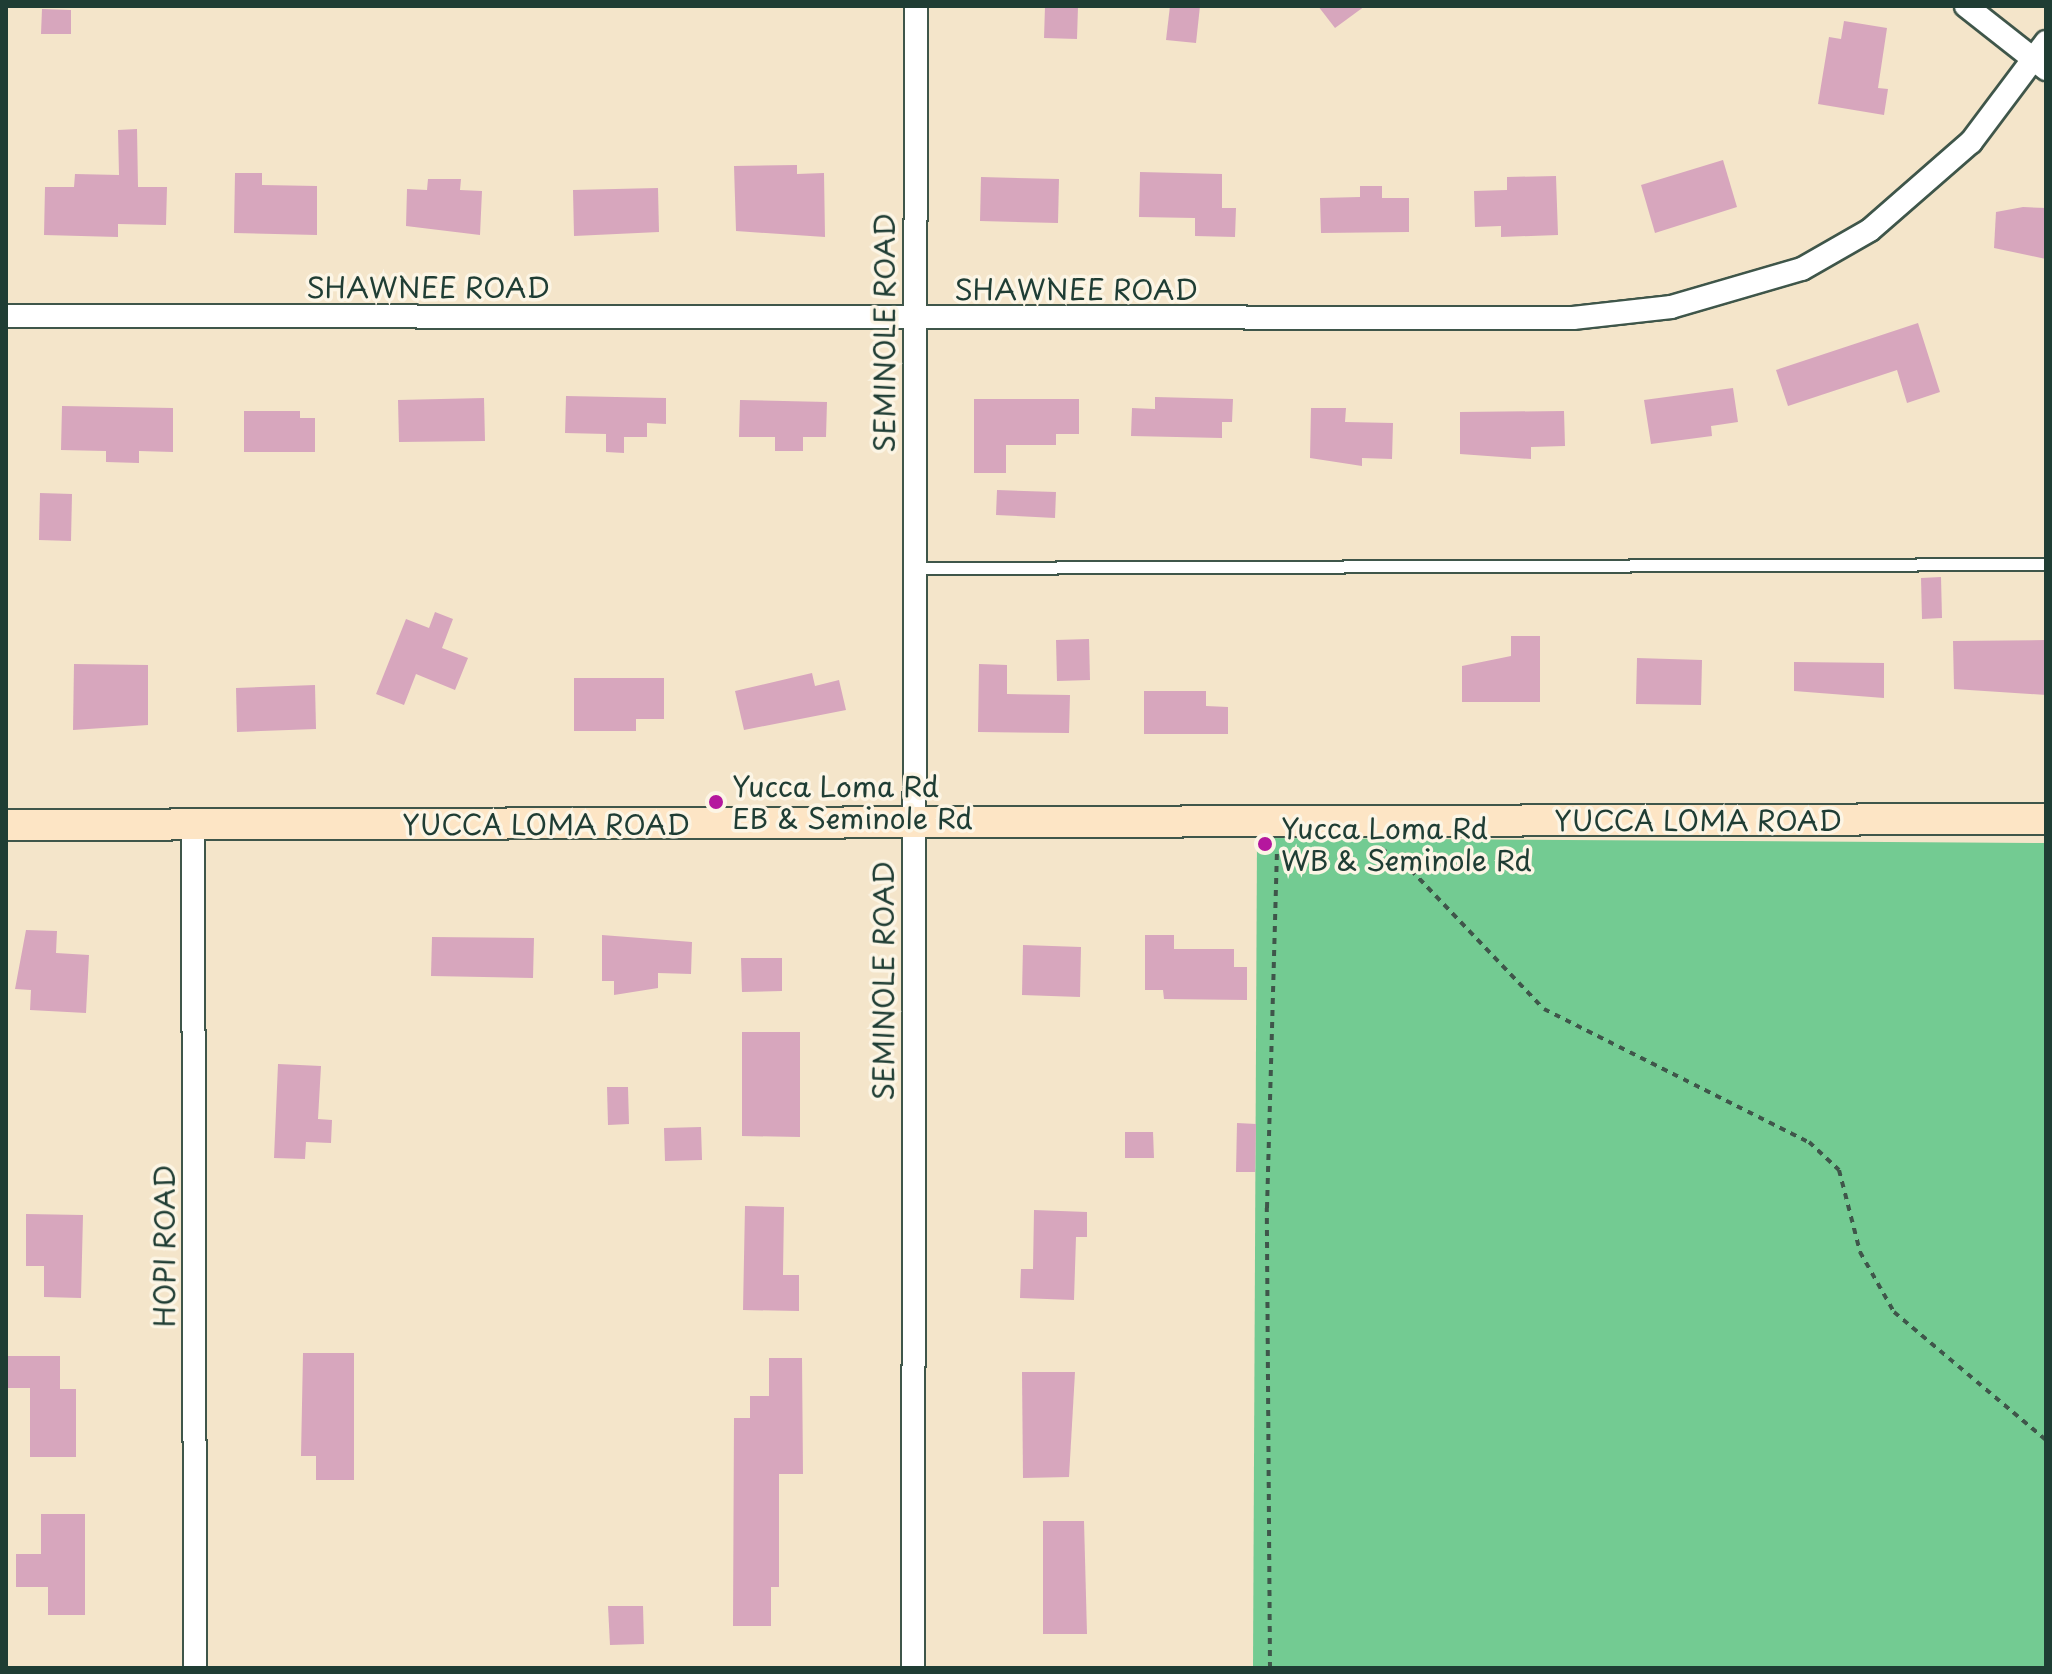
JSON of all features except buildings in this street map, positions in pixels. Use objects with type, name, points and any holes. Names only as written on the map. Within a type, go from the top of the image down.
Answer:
[{"type":"main road","name":"YUCCA LOMA ROAD","points":[[6,825],[2046,819]]},
{"type":"street","name":"SEMINOLE ROAD","points":[[913,1668],[913,319],[916,6]]},
{"type":"street","points":[[1966,6],[2039,65]]},
{"type":"street","name":"SHAWNEE ROAD","points":[[6,316],[1573,318],[1713,298],[1802,269],[1881,222],[1971,142],[2039,65],[2046,42]]},
{"type":"street","name":"HOPI ROAD","points":[[193,824],[195,1668]]},
{"type":"lane","points":[[914,568],[2046,564]]},
{"type":"path","points":[[1270,1668],[1267,1208],[1278,822]]},
{"type":"path","points":[[1374,845],[1411,870],[1544,1009],[1809,1142],[1839,1170],[1860,1252],[1894,1312],[2046,1440]]},
{"type":"green space","points":[[1257,838],[2046,843],[2046,1668],[1253,1668]]},
{"type":"place","name":"Yucca Loma Rd EB & Seminole Rd","points":[[716,802]]},
{"type":"place","name":"Yucca Loma Rd WB & Seminole Rd","points":[[1265,844]]}]
